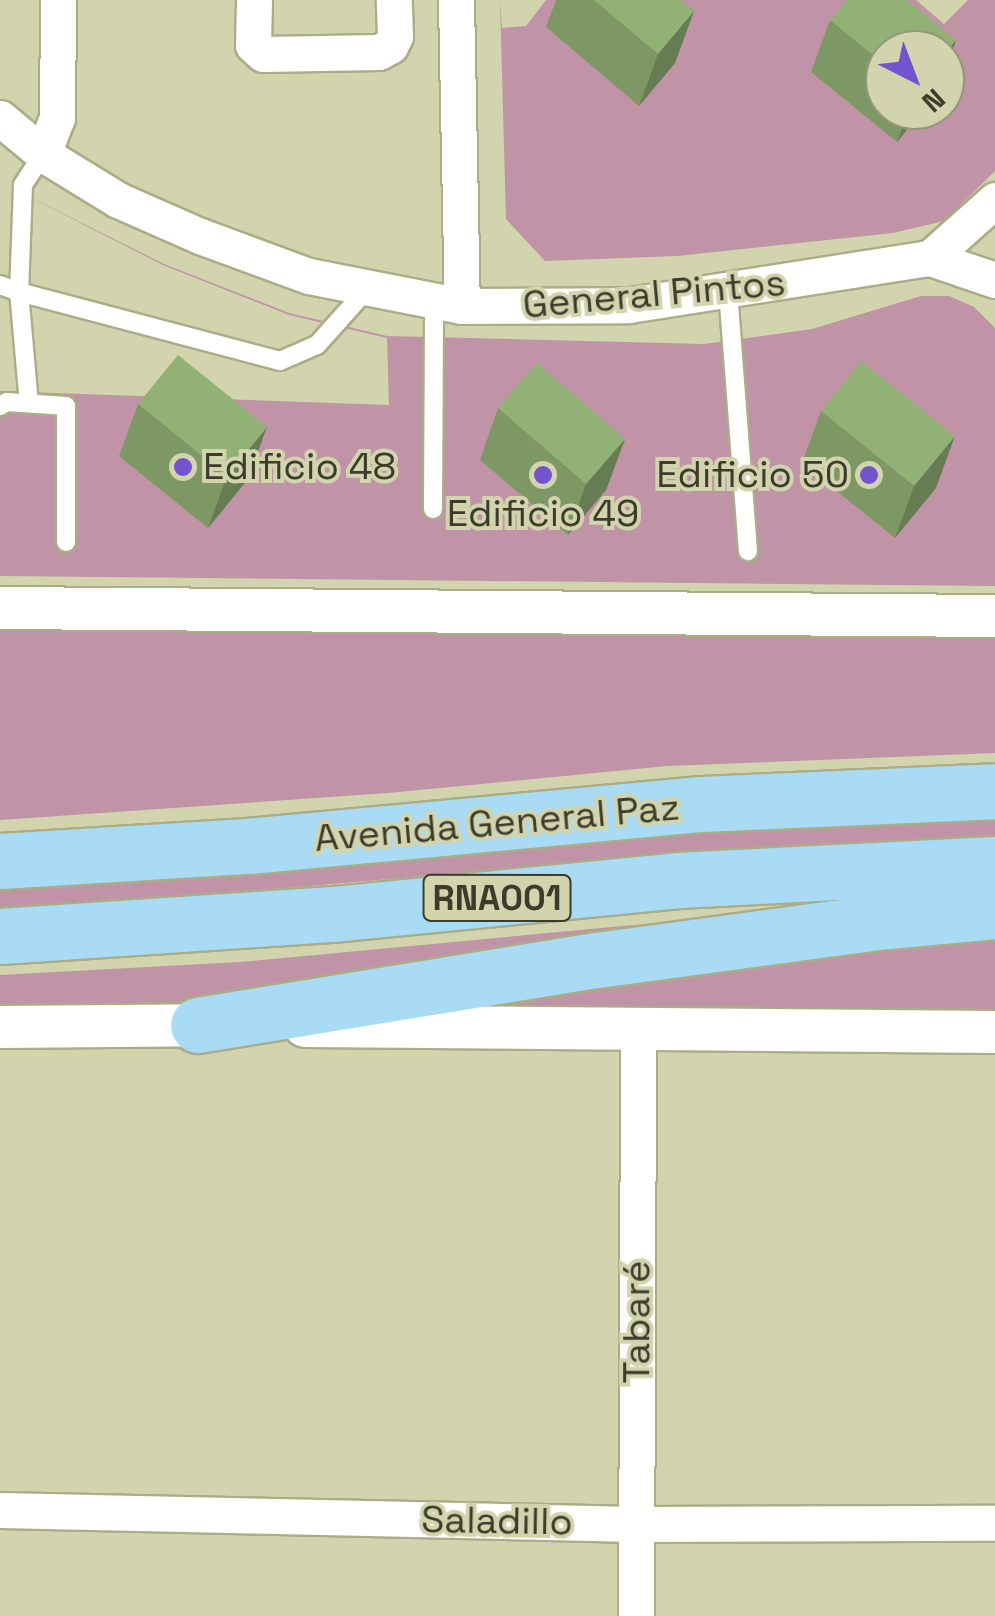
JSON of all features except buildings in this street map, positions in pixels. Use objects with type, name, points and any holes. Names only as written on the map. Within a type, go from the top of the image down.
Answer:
[{"type":"highway","name":"Avenida General Paz","points":[[0,861],[248,846],[718,803],[995,791]]},
{"type":"highway","name":"Avenida General Paz","points":[[0,936],[294,917],[678,880],[995,864]]},
{"type":"highway","points":[[198,1025],[597,960],[887,921],[995,911]]},
{"type":"street","points":[[43,154],[58,118],[58,0]]},
{"type":"street","points":[[254,0],[253,45],[263,54],[379,52],[395,36],[394,0]]},
{"type":"street","points":[[448,303],[456,0]]},
{"type":"street","name":"General Pintos","points":[[0,118],[43,154],[118,200],[200,236],[309,276],[448,303],[576,308],[728,290],[930,258],[995,280]]},
{"type":"street","points":[[930,258],[995,200]]},
{"type":"street","points":[[0,608],[995,616]]},
{"type":"street","points":[[0,1027],[995,1032]]},
{"type":"street","name":"Tabaré","points":[[636,1616],[638,1029]]},
{"type":"street","name":"Saladillo","points":[[0,1510],[636,1524],[995,1524]]},
{"type":"lane","points":[[29,404],[19,292],[24,184],[43,154]]},
{"type":"lane","points":[[0,286],[280,361],[317,345],[368,288]]},
{"type":"lane","points":[[728,290],[748,551]]},
{"type":"lane","points":[[433,509],[448,303]]},
{"type":"lane","points":[[0,406],[8,402],[66,406],[66,542]]},
{"type":"shaded area","points":[[500,0],[502,28],[526,26],[546,0],[916,0],[944,24],[968,0],[995,0],[995,171],[944,221],[893,233],[677,256],[545,261],[506,219]]},
{"type":"shaded area","points":[[0,182],[164,264],[289,313],[387,336],[704,344],[812,329],[921,296],[949,296],[974,307],[995,328],[995,586],[0,576],[0,391],[389,405],[387,338],[289,315],[163,265]]},
{"type":"shaded area","points":[[0,628],[995,635],[995,753],[667,766],[388,793],[0,820]]},
{"type":"shaded area","points":[[995,816],[995,837],[755,847],[160,899],[0,908],[0,888],[752,828]]},
{"type":"shaded area","points":[[741,915],[183,1006],[0,1005],[0,975],[240,962]]},
{"type":"shaded area","points":[[995,932],[995,1014],[413,1010]]},
{"type":"place","name":"Edificio 48","points":[[183,467]]},
{"type":"place","name":"Edificio 49","points":[[543,475]]},
{"type":"place","name":"Edificio 50","points":[[869,475]]}]
